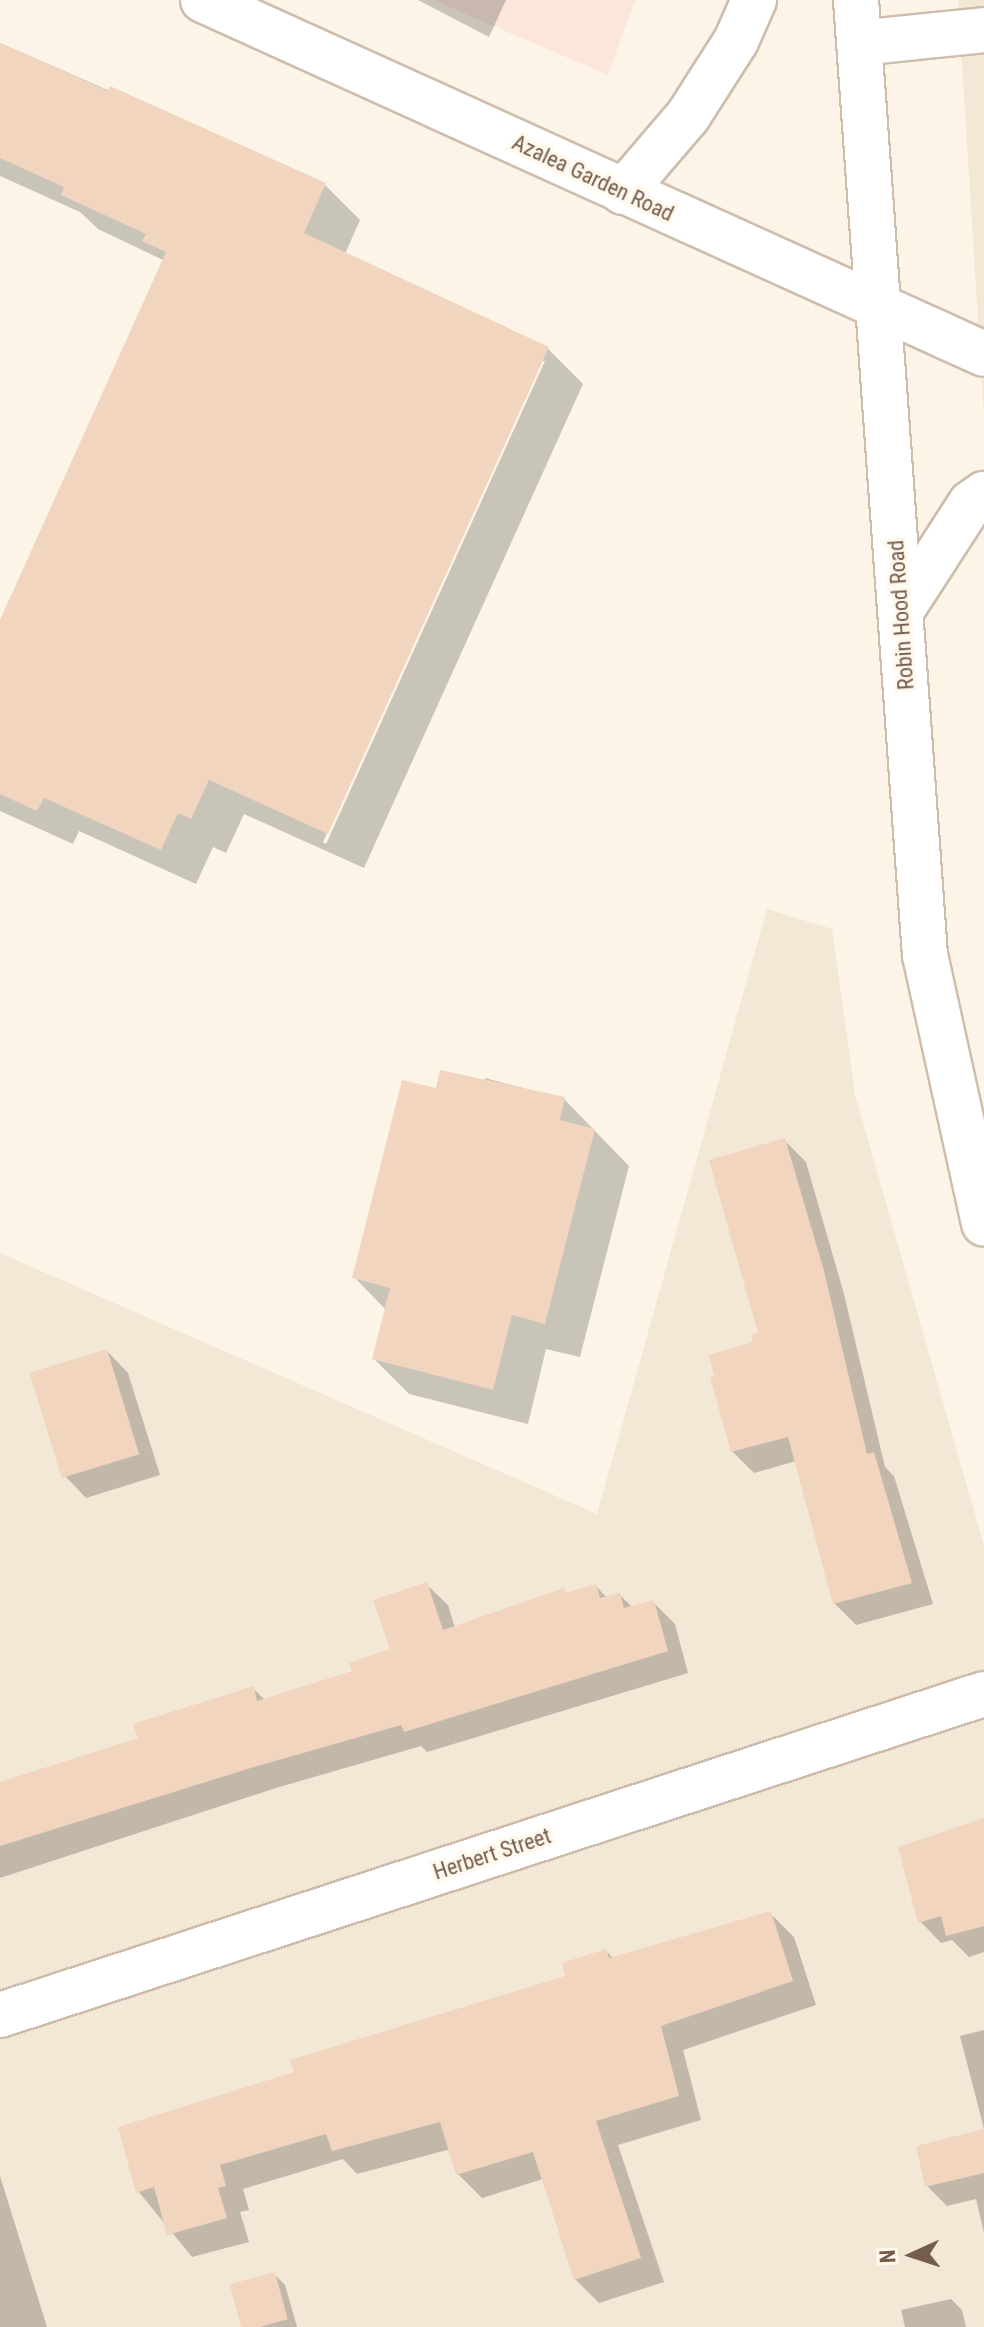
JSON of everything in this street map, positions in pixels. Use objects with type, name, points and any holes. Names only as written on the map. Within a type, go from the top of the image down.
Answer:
[{"type":"street","name":"Azalea Garden Road","points":[[203,0],[984,354]]},
{"type":"street","points":[[623,192],[688,116],[736,41],[754,0]]},
{"type":"street","name":"Robin Hood Road","points":[[856,0],[903,608],[925,955],[984,1224]]},
{"type":"street","points":[[859,43],[984,30]]},
{"type":"street","points":[[903,608],[971,503],[984,494]]},
{"type":"street","name":"Herbert Street","points":[[0,2015],[984,1694]]},
{"type":"shaded area","points":[[433,0],[635,0],[608,75]]},
{"type":"shaded area","points":[[958,0],[984,0],[984,416]]},
{"type":"shaded area","points":[[767,909],[832,929],[855,1094],[984,1545],[984,2327],[0,2327],[0,1253],[597,1514]]},
{"type":"building","points":[[0,43],[108,91],[110,86],[326,183],[304,233],[549,347],[328,834],[209,780],[191,819],[178,813],[161,850],[44,798],[37,811],[0,794],[0,620],[166,252],[142,241],[146,234],[61,195],[64,187],[0,158]]},
{"type":"building","points":[[440,1070],[565,1097],[560,1120],[595,1129],[545,1324],[512,1315],[493,1390],[372,1359],[390,1288],[352,1278],[402,1080],[436,1088]]},
{"type":"building","points":[[785,1138],[824,1271],[867,1454],[874,1452],[912,1583],[833,1604],[788,1437],[731,1452],[710,1377],[714,1376],[709,1355],[753,1342],[751,1335],[758,1333],[709,1160]]},
{"type":"building","points":[[107,1349],[139,1454],[62,1478],[30,1373]]},
{"type":"building","points":[[427,1582],[443,1630],[564,1588],[565,1593],[596,1584],[600,1598],[620,1593],[624,1608],[654,1600],[668,1651],[404,1732],[401,1725],[254,1767],[0,1846],[0,1782],[138,1738],[133,1724],[254,1686],[257,1701],[352,1671],[349,1663],[390,1649],[373,1600]]},
{"type":"building","points":[[984,1818],[984,1926],[946,1936],[941,1916],[918,1923],[898,1847]]},
{"type":"building","points":[[771,1911],[793,1981],[661,2026],[679,2096],[596,2121],[641,2258],[574,2280],[533,2152],[456,2175],[440,2122],[332,2151],[326,2134],[220,2165],[226,2186],[218,2188],[227,2218],[167,2235],[154,2187],[136,2193],[118,2127],[294,2072],[290,2060],[565,1976],[562,1963],[606,1949],[609,1958]]},
{"type":"building","points":[[984,2129],[984,2173],[925,2187],[916,2146]]},
{"type":"building","points":[[275,2272],[288,2319],[259,2327],[241,2327],[230,2284]]}]
